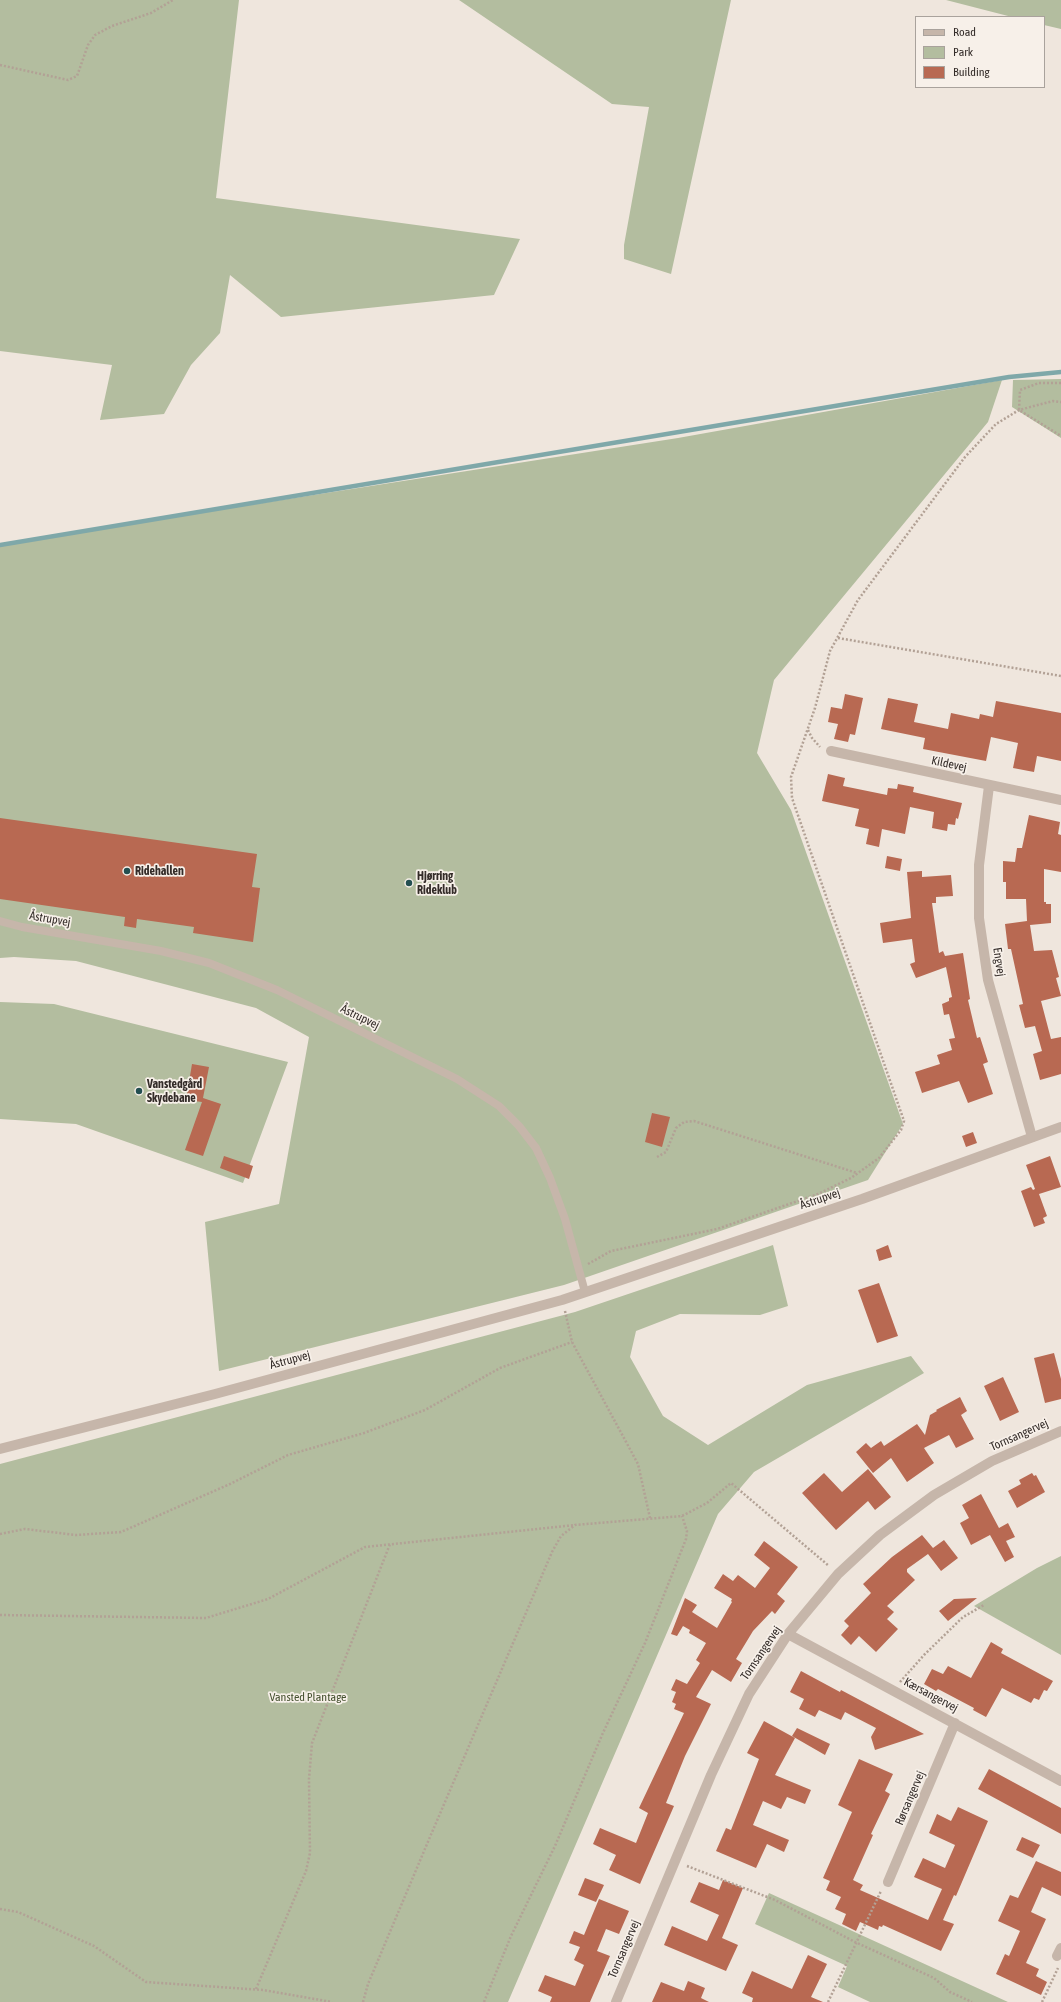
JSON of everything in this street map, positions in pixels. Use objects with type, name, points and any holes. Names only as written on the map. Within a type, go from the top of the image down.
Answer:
[{"type":"street","name":"Kildevej","points":[[831,751],[989,786],[1061,800]]},
{"type":"street","name":"Engvej","points":[[989,786],[979,865],[979,918],[988,980],[1032,1138]]},
{"type":"street","name":"Åstrupvej","points":[[0,1449],[215,1394],[562,1300],[862,1199],[1061,1127]]},
{"type":"street","name":"Tornsangervej","points":[[616,2002],[711,1775],[749,1694],[788,1634],[838,1574],[880,1535],[934,1495],[992,1460],[1061,1431]]},
{"type":"street","name":"Kærsangervej","points":[[788,1634],[1061,1781]]},
{"type":"street","name":"Rørsangervej","points":[[888,1882],[955,1723]]},
{"type":"lane","name":"Åstrupvej","points":[[0,921],[22,927],[161,951],[209,963],[277,990],[457,1079],[499,1106],[519,1126],[536,1148],[550,1178],[565,1220],[585,1292]]},
{"type":"path","points":[[0,65],[68,80],[77,76],[88,45],[95,35],[112,26],[150,13],[173,0]]},
{"type":"path","points":[[1019,410],[1020,390],[1039,383],[1061,383]]},
{"type":"path","points":[[579,1270],[611,1251],[717,1229],[818,1194],[858,1173],[879,1158],[901,1130],[904,1121],[792,798],[791,777],[816,708],[830,651],[858,600],[966,456],[996,424],[1019,410],[1053,401],[1061,402]]},
{"type":"path","points":[[1019,410],[1061,436]]},
{"type":"path","points":[[838,638],[1061,676]]},
{"type":"path","points":[[808,730],[817,744],[831,751]]},
{"type":"path","points":[[657,1158],[666,1152],[676,1128],[684,1122],[694,1121],[858,1173]]},
{"type":"path","points":[[562,1300],[572,1342],[638,1464],[650,1518]]},
{"type":"path","points":[[0,1534],[25,1529],[76,1535],[121,1532],[230,1484],[288,1455],[364,1433],[425,1410],[500,1368],[572,1342]]},
{"type":"path","points":[[0,1615],[206,1618],[268,1599],[365,1547],[575,1525],[682,1516],[707,1503],[731,1483],[838,1574]]},
{"type":"path","points":[[484,2002],[511,1936],[555,1846],[602,1735],[645,1643],[686,1539],[687,1531],[682,1516]]},
{"type":"path","points":[[363,2002],[371,1977],[552,1552],[561,1536],[575,1525]]},
{"type":"path","points":[[256,1989],[307,1866],[310,1853],[309,1779],[312,1743],[390,1544]]},
{"type":"path","points":[[894,1690],[924,1655],[963,1617],[984,1605]]},
{"type":"path","points":[[675,1862],[775,1900],[855,1942],[934,1978],[950,1992],[972,2002]]},
{"type":"path","points":[[828,2002],[855,1942],[885,1883],[888,1882]]},
{"type":"path","points":[[0,1909],[18,1912],[94,1946],[146,1982],[256,1989],[332,2002]]},
{"type":"path","points":[[1042,2002],[1058,1968],[1059,1952]]},
{"type":"green space","points":[[0,0],[239,0],[216,198],[520,239],[494,295],[281,317],[230,275],[220,333],[191,365],[164,414],[100,420],[112,365],[0,351]]},
{"type":"green space","points":[[459,0],[731,0],[671,274],[624,259],[624,245],[649,107],[612,104]]},
{"type":"green space","points":[[946,0],[1061,0],[1061,29],[1045,25],[1045,16],[1008,16]]},
{"type":"green space","points":[[1061,379],[1061,438],[1012,407],[1013,380]]},
{"type":"green space","name":"Hjørring Rideklub","points":[[1002,380],[988,422],[774,680],[757,753],[791,810],[903,1124],[868,1180],[564,1285],[219,1371],[205,1222],[279,1204],[309,1037],[256,1008],[76,961],[14,957],[0,958],[0,544],[678,438]]},
{"type":"green space","name":"Vanstedgård Skydebane","points":[[0,1002],[54,1004],[288,1062],[243,1183],[76,1124],[0,1119]]},
{"type":"green space","name":"Vansted Plantage","points":[[773,1245],[788,1306],[760,1315],[680,1314],[636,1331],[630,1357],[663,1416],[708,1445],[807,1385],[911,1356],[924,1373],[754,1472],[718,1514],[508,2002],[0,2002],[0,1464],[575,1312]]},
{"type":"green space","points":[[1061,1556],[1061,1655],[974,1606],[1037,1568]]},
{"type":"green space","points":[[769,1893],[1008,2002],[870,2002],[838,1987],[847,1966],[755,1924]]},
{"type":"building","points":[[845,694],[863,698],[855,735],[850,734],[848,742],[834,739],[838,724],[828,722],[831,707],[842,709]]},
{"type":"building","points":[[888,698],[918,704],[914,722],[948,729],[951,713],[979,719],[980,714],[993,717],[996,701],[1061,713],[1061,761],[1037,756],[1034,772],[1013,768],[1018,743],[991,737],[986,761],[923,749],[925,738],[881,729]]},
{"type":"building","points":[[828,774],[845,778],[843,786],[887,795],[888,788],[897,789],[898,784],[914,787],[913,792],[962,803],[958,819],[956,818],[955,825],[948,824],[947,831],[932,828],[934,812],[910,807],[905,834],[882,829],[879,847],[866,844],[869,829],[855,826],[859,809],[822,801]]},
{"type":"building","points":[[1029,815],[1060,822],[1058,834],[1061,835],[1061,872],[1044,869],[1044,902],[1046,902],[1046,904],[1051,904],[1051,923],[1030,925],[1034,951],[1052,950],[1059,977],[1056,978],[1061,996],[1041,1001],[1051,1039],[1061,1037],[1061,1074],[1040,1080],[1033,1054],[1042,1051],[1035,1026],[1025,1028],[1019,1005],[1023,1004],[1011,949],[1008,949],[1005,924],[1027,921],[1026,899],[1006,899],[1006,882],[1003,882],[1003,861],[1015,862],[1017,848],[1022,848]]},
{"type":"building","name":"Ridehallen","points":[[0,818],[257,854],[252,887],[260,888],[253,942],[193,933],[194,927],[137,919],[136,928],[124,926],[125,917],[0,899]]},
{"type":"building","points":[[887,856],[902,859],[900,871],[885,868]]},
{"type":"building","points":[[922,871],[922,877],[951,875],[953,896],[936,897],[936,903],[932,903],[939,953],[943,951],[945,956],[963,953],[970,999],[968,1000],[977,1038],[980,1037],[988,1062],[983,1064],[993,1094],[968,1103],[959,1081],[922,1093],[915,1072],[940,1064],[937,1055],[952,1050],[949,1039],[955,1038],[949,1014],[944,1015],[942,1004],[949,1001],[949,998],[952,997],[946,967],[916,978],[910,964],[915,962],[912,939],[883,943],[880,923],[911,918],[907,872]]},
{"type":"building","points":[[192,1064],[209,1067],[203,1098],[221,1104],[203,1156],[185,1150],[202,1102],[186,1100]]},
{"type":"building","points":[[652,1113],[670,1117],[662,1147],[645,1142]]},
{"type":"building","points":[[973,1132],[977,1143],[966,1147],[962,1136]]},
{"type":"building","points":[[224,1156],[253,1166],[249,1179],[220,1168]]},
{"type":"building","points":[[1050,1156],[1061,1187],[1039,1194],[1047,1216],[1043,1218],[1045,1223],[1034,1227],[1021,1191],[1031,1187],[1033,1190],[1035,1189],[1026,1165]]},
{"type":"building","points":[[888,1245],[892,1257],[879,1261],[876,1250]]},
{"type":"building","points":[[879,1283],[898,1336],[877,1343],[858,1290]]},
{"type":"building","points":[[1054,1353],[1061,1379],[1061,1399],[1045,1403],[1034,1358]]},
{"type":"building","points":[[1003,1377],[1019,1412],[1000,1421],[984,1386]]},
{"type":"building","points":[[960,1397],[967,1411],[961,1415],[974,1439],[956,1448],[949,1435],[924,1448],[934,1463],[907,1482],[891,1458],[873,1473],[856,1452],[866,1443],[871,1448],[881,1441],[884,1446],[917,1424],[925,1435],[930,1415],[937,1411],[936,1410]]},
{"type":"building","points":[[868,1469],[891,1497],[875,1510],[868,1501],[836,1530],[802,1493],[824,1473],[842,1492]]},
{"type":"building","points":[[1032,1473],[1034,1476],[1036,1475],[1045,1492],[1017,1508],[1008,1491],[1021,1484],[1019,1480]]},
{"type":"building","points":[[981,1494],[999,1528],[1008,1523],[1015,1537],[1006,1541],[1014,1557],[1005,1562],[990,1535],[971,1545],[960,1523],[969,1518],[962,1505]]},
{"type":"building","points":[[922,1535],[933,1548],[944,1540],[958,1558],[941,1571],[928,1554],[907,1569],[907,1572],[915,1580],[887,1606],[894,1612],[887,1619],[898,1629],[876,1652],[859,1636],[851,1645],[841,1635],[849,1626],[844,1621],[871,1593],[863,1584],[892,1557]]},
{"type":"building","points":[[764,1541],[798,1567],[777,1594],[785,1601],[775,1614],[772,1611],[753,1631],[736,1659],[742,1663],[731,1682],[712,1670],[696,1697],[711,1704],[685,1756],[666,1803],[674,1806],[640,1884],[609,1870],[616,1855],[593,1844],[600,1828],[636,1843],[648,1813],[639,1808],[684,1713],[674,1709],[676,1704],[672,1702],[676,1692],[671,1690],[676,1679],[687,1684],[700,1663],[696,1660],[706,1643],[689,1633],[690,1630],[683,1626],[677,1636],[671,1634],[685,1598],[697,1605],[692,1612],[717,1628],[732,1602],[732,1599],[714,1588],[723,1574],[733,1581],[738,1575],[755,1588],[770,1568],[754,1555]]},
{"type":"building","points":[[977,1598],[948,1621],[939,1611],[954,1599]]},
{"type":"building","points":[[991,1642],[1003,1649],[1001,1653],[1053,1681],[1047,1691],[1044,1690],[1039,1700],[1034,1698],[1031,1703],[1002,1688],[986,1717],[973,1710],[974,1708],[938,1689],[936,1691],[924,1684],[932,1669],[943,1674],[948,1666],[971,1678]]},
{"type":"building","points":[[801,1671],[840,1692],[841,1690],[924,1734],[875,1750],[871,1737],[876,1728],[845,1712],[841,1720],[819,1710],[815,1717],[799,1709],[804,1699],[790,1692]]},
{"type":"building","points":[[764,1721],[795,1738],[775,1775],[811,1790],[805,1804],[787,1797],[781,1809],[763,1801],[753,1825],[789,1840],[784,1852],[767,1844],[756,1868],[716,1851],[726,1828],[731,1830],[759,1759],[747,1753]]},
{"type":"building","points":[[797,1728],[830,1744],[825,1755],[792,1736]]},
{"type":"building","points":[[859,1759],[893,1774],[885,1791],[890,1794],[871,1834],[873,1835],[853,1880],[863,1885],[860,1890],[928,1920],[942,1889],[914,1877],[923,1858],[945,1868],[955,1845],[929,1833],[937,1814],[951,1821],[958,1807],[988,1821],[956,1896],[954,1895],[943,1920],[954,1924],[941,1951],[883,1925],[882,1927],[879,1926],[878,1930],[860,1922],[856,1931],[842,1924],[846,1914],[835,1909],[841,1897],[826,1890],[830,1881],[823,1878],[852,1812],[838,1805]]},
{"type":"building","points":[[989,1769],[1061,1808],[1061,1834],[978,1789]]},
{"type":"building","points":[[1022,1837],[1040,1845],[1033,1858],[1016,1850]]},
{"type":"building","points":[[1036,1861],[1061,1872],[1061,1896],[1042,1887],[1031,1912],[1046,1919],[1026,1963],[1039,1969],[1036,1976],[1047,1982],[1041,1995],[996,1974],[1005,1954],[1009,1956],[1020,1931],[998,1921],[1010,1895],[1018,1898]]},
{"type":"building","points":[[585,1878],[604,1885],[596,1902],[578,1895]]},
{"type":"building","points":[[723,1880],[743,1888],[722,1938],[738,1945],[726,1971],[664,1945],[672,1926],[707,1941],[719,1915],[690,1902],[699,1882],[719,1890]]},
{"type":"building","points":[[599,1899],[629,1911],[619,1934],[606,1929],[597,1951],[610,1956],[590,2002],[550,2002],[552,1997],[538,1991],[545,1975],[575,1986],[584,1965],[574,1960],[580,1947],[569,1943],[574,1931],[584,1935]]},
{"type":"building","points":[[808,1955],[827,1964],[811,1997],[823,2002],[752,2002],[753,1998],[742,1993],[752,1971],[792,1989]]},
{"type":"building","points":[[688,1981],[705,1988],[701,1998],[709,2002],[652,2002],[661,1982],[684,1991]]},
{"type":"waterway","points":[[0,545],[1009,377],[1061,372]]},
{"type":"place","name":"Ridehallen","points":[[127,871]]},
{"type":"place","name":"Hjørring Rideklub","points":[[409,883]]},
{"type":"place","name":"Vanstedgård Skydebane","points":[[139,1091]]}]
